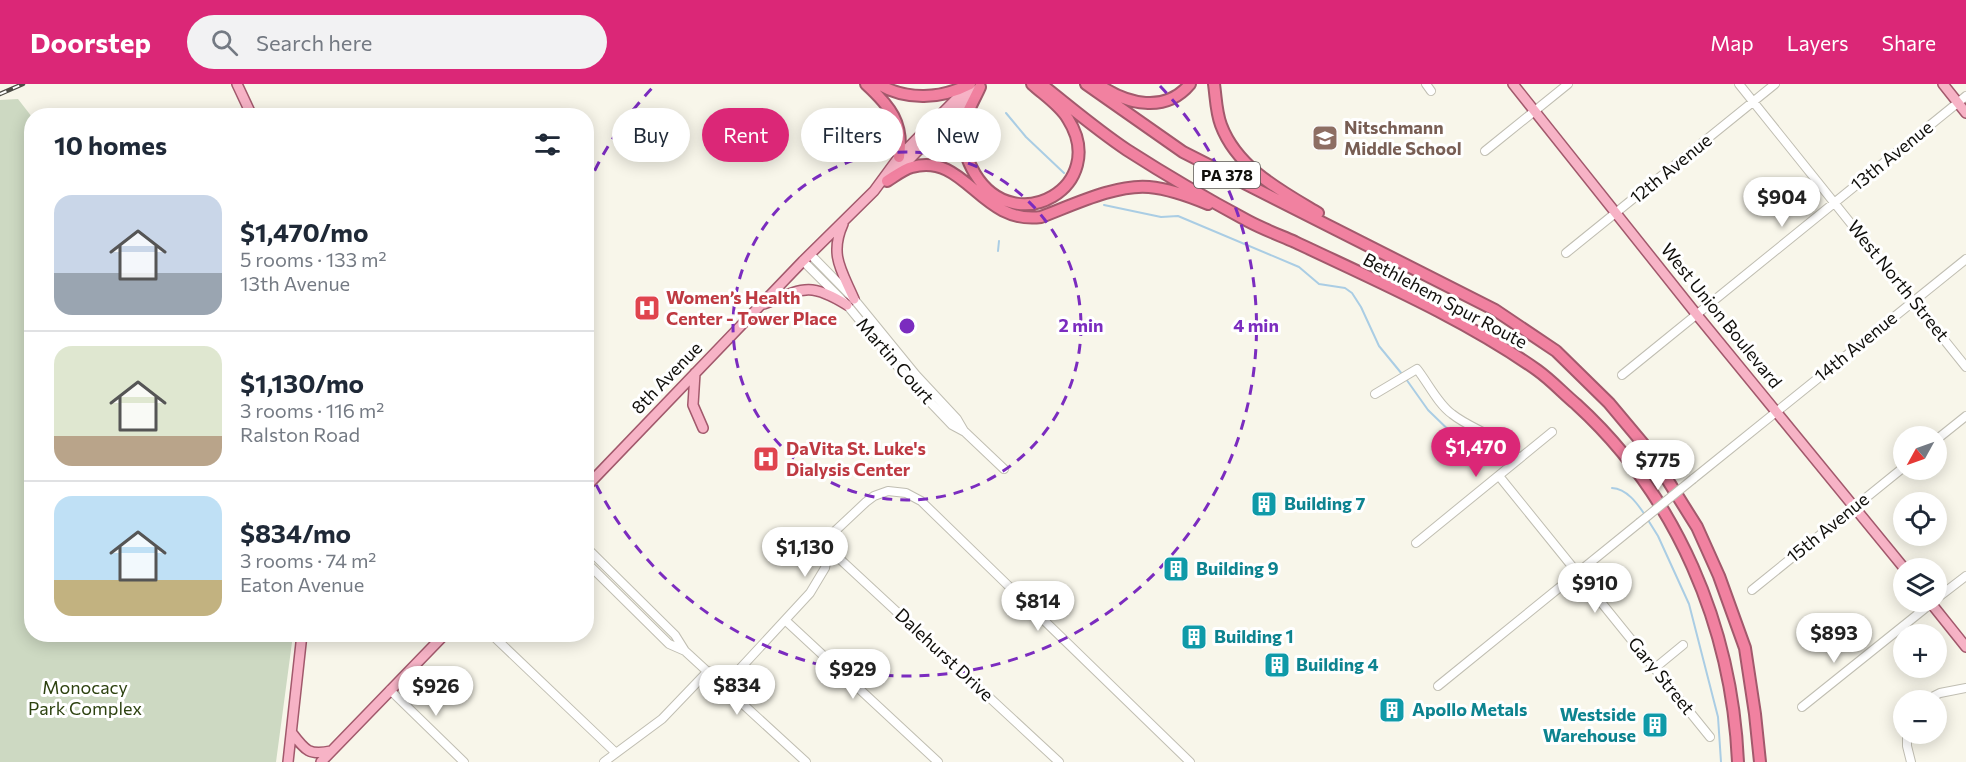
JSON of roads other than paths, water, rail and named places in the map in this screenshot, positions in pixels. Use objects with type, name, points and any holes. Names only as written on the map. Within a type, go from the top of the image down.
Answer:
[{"type":"highway","points":[[866,84],[882,99],[900,132],[896,170],[933,165],[944,168],[967,183],[987,202],[1008,213],[1020,217],[1041,217],[1111,192],[1148,187],[1180,192],[1249,221]]},
{"type":"highway","points":[[878,84],[901,94],[925,96],[945,95],[976,85]]},
{"type":"highway","points":[[976,85],[963,129],[965,154],[978,178],[988,190],[1012,203],[1031,205],[1045,201],[1063,189],[1074,175],[1079,155],[1077,137],[1069,119],[1032,84]]},
{"type":"highway","name":"Bethlehem Spur Route","points":[[1041,84],[1126,149],[1249,221],[1467,327],[1539,371],[1598,424],[1641,475],[1680,538],[1704,591],[1725,658],[1737,726],[1738,762]]},
{"type":"highway","name":"Bethlehem Spur Route","points":[[1086,84],[1183,152],[1495,310],[1556,351],[1609,403],[1650,452],[1697,527],[1719,576],[1746,648],[1760,762]]},
{"type":"highway","points":[[1098,84],[1125,99],[1151,103],[1176,97],[1190,84]]},
{"type":"highway","points":[[1214,84],[1215,103],[1221,125],[1231,146],[1243,160],[1274,186],[1378,249]]},
{"type":"main road","points":[[237,84],[248,108]]},
{"type":"main road","name":"West Union Boulevard","points":[[1513,84],[1697,315],[1896,558]]},
{"type":"main road","points":[[1943,84],[1966,113]]},
{"type":"main road","name":"8th Avenue","points":[[594,479],[976,85]]},
{"type":"main road","points":[[846,219],[836,249],[851,302]]},
{"type":"main road","points":[[759,307],[797,292],[812,289],[851,302]]},
{"type":"main road","points":[[695,373],[693,405],[703,428]]},
{"type":"main road","points":[[1941,612],[1966,647]]},
{"type":"main road","points":[[288,762],[301,642]]},
{"type":"main road","points":[[321,762],[437,642]]},
{"type":"main road","points":[[292,733],[310,752],[317,754],[331,751]]},
{"type":"street","points":[[1485,151],[1568,84]]},
{"type":"street","name":"West North Street","points":[[1739,84],[1966,367]]},
{"type":"street","name":"12th Avenue","points":[[1566,253],[1775,84]]},
{"type":"street","name":"13th Avenue","points":[[1622,375],[1966,96]]},
{"type":"street","name":"Martin Court","points":[[810,254],[957,419],[965,432],[1004,468]]},
{"type":"street","name":"14th Avenue","points":[[1438,686],[1966,259]]},
{"type":"street","name":"Martin Court","points":[[803,261],[851,302]]},
{"type":"street","points":[[1375,394],[1417,369],[1449,413],[1503,443],[1513,450],[1519,459]]},
{"type":"street","points":[[1947,431],[1966,416]]},
{"type":"street","points":[[1416,543],[1552,432]]},
{"type":"street","name":"Gary Street","points":[[1499,476],[1710,737]]},
{"type":"street","name":"15th Avenue","points":[[1752,590],[1893,476]]},
{"type":"street","points":[[724,686],[805,599],[820,579],[834,532],[874,496],[888,491],[906,493],[921,501],[1190,762]]},
{"type":"street","name":"Dalehurst Drive","points":[[829,549],[1059,762]]},
{"type":"street","points":[[594,555],[675,635],[685,651],[806,762]]},
{"type":"street","points":[[594,570],[669,644],[685,651]]},
{"type":"street","points":[[1947,590],[1966,576]]},
{"type":"street","points":[[1802,707],[1919,612]]},
{"type":"street","points":[[785,620],[938,762]]},
{"type":"street","points":[[499,642],[616,753]]},
{"type":"street","points":[[1655,668],[1683,645]]},
{"type":"street","points":[[604,762],[662,719],[708,671]]},
{"type":"street","points":[[1947,692],[1966,688]]},
{"type":"street","points":[[390,690],[464,762]]},
{"type":"street","points":[[1907,744],[1911,762]]},
{"type":"waterway","points":[[1006,113],[1026,137],[1064,173]]},
{"type":"waterway","points":[[1104,205],[1161,217],[1178,216],[1299,267],[1319,284],[1345,288],[1352,293],[1361,307],[1379,346],[1402,374]]},
{"type":"waterway","points":[[998,251],[999,241]]},
{"type":"waterway","points":[[1406,379],[1428,410],[1462,443],[1481,454],[1499,458]]},
{"type":"waterway","points":[[1612,488],[1627,494],[1645,515]]},
{"type":"waterway","points":[[1648,520],[1658,536],[1689,604],[1718,717],[1721,762]]},
{"type":"railway","points":[[0,94],[23,84]]},
{"type":"place","name":"Nitschmann Middle School","points":[[1325,138]]},
{"type":"place","name":"Women’s Health Center - Tower Place","points":[[647,308]]},
{"type":"place","name":"DaVita St. Luke's Dialysis Center","points":[[766,459]]},
{"type":"place","name":"Building 7","points":[[1264,504]]},
{"type":"place","name":"Building 9","points":[[1176,569]]},
{"type":"place","name":"Building 1","points":[[1194,637]]},
{"type":"place","name":"Building 4","points":[[1277,665]]},
{"type":"place","name":"Apollo Metals","points":[[1392,710]]},
{"type":"place","name":"Westside Warehouse","points":[[1655,725]]},
{"type":"park label","name":"Monocacy Park Complex","points":[[85,698]]}]
